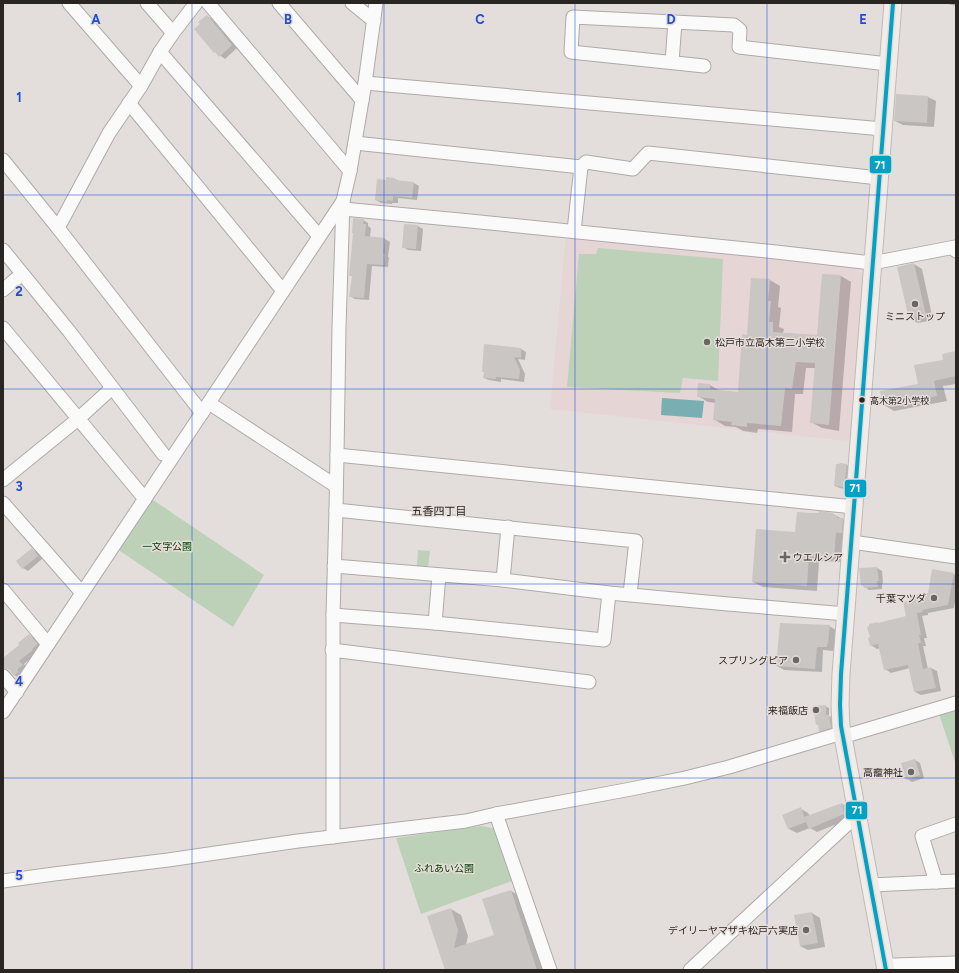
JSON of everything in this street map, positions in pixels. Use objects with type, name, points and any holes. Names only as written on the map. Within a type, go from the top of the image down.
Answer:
[{"type":"main road","points":[[886,968],[841,726],[840,705],[841,674],[872,263],[893,3]]},
{"type":"street","points":[[69,3],[141,86]]},
{"type":"street","points":[[147,3],[173,33]]},
{"type":"street","points":[[58,228],[109,133],[141,86],[160,52],[196,3]]},
{"type":"street","points":[[208,3],[350,171]]},
{"type":"street","points":[[279,3],[362,100]]},
{"type":"street","points":[[352,3],[374,21]]},
{"type":"street","points":[[333,837],[332,615],[343,205],[365,83],[376,3]]},
{"type":"street","points":[[704,66],[571,52],[573,17],[734,25],[740,30],[739,47],[888,64]]},
{"type":"street","points":[[672,62],[675,22]]},
{"type":"street","points":[[160,52],[320,236]]},
{"type":"street","points":[[365,83],[883,129]]},
{"type":"street","points":[[129,102],[283,291]]},
{"type":"street","points":[[355,143],[581,167]]},
{"type":"street","points":[[574,231],[581,167],[586,162],[633,168],[648,153],[879,178]]},
{"type":"street","points":[[3,160],[205,408],[336,486]]},
{"type":"street","points":[[3,712],[283,291],[343,205]]},
{"type":"street","points":[[343,205],[872,263],[955,247],[956,251]]},
{"type":"street","points":[[3,250],[69,331],[163,454]]},
{"type":"street","points":[[3,290],[22,274]]},
{"type":"street","points":[[3,328],[145,499]]},
{"type":"street","points":[[3,480],[78,419],[112,388]]},
{"type":"street","points":[[336,455],[854,507]]},
{"type":"street","points":[[336,510],[636,541],[630,594]]},
{"type":"street","points":[[5,511],[82,593]]},
{"type":"street","points":[[503,580],[508,527]]},
{"type":"street","points":[[852,542],[956,557]]},
{"type":"street","points":[[334,566],[503,580],[728,604],[846,614]]},
{"type":"street","points":[[434,623],[439,575]]},
{"type":"street","points":[[3,590],[48,644]]},
{"type":"street","points":[[332,615],[434,623],[604,640],[609,592]]},
{"type":"street","points":[[332,650],[589,682]]},
{"type":"street","points":[[3,676],[17,692]]},
{"type":"street","points":[[3,881],[333,837],[466,821],[496,814],[631,790],[685,778],[729,767],[835,735],[852,734],[956,703]]},
{"type":"street","points":[[496,814],[550,970]]},
{"type":"street","points":[[690,970],[857,815]]},
{"type":"street","points":[[936,882],[922,836],[956,824]]},
{"type":"street","points":[[871,885],[956,881]]},
{"type":"street","points":[[886,968],[896,965],[956,963]]},
{"type":"shaded area","name":"松戸市立高木第二小学校","points":[[566,234],[857,267],[863,275],[851,437],[847,441],[550,409]]},
{"type":"green space","points":[[598,248],[723,259],[718,381],[683,378],[680,393],[567,387],[579,254],[596,254]]},
{"type":"green space","name":"一文字公園","points":[[150,498],[264,575],[233,627],[117,549]]},
{"type":"green space","points":[[418,550],[430,551],[428,567],[417,566]]},
{"type":"green space","points":[[956,705],[956,765],[938,711]]},
{"type":"green space","name":"ふれあい公園","points":[[481,826],[497,829],[515,880],[421,914],[396,838]]},
{"type":"water","points":[[662,398],[704,401],[702,418],[661,415]]},
{"type":"building","points":[[207,15],[232,45],[219,57],[194,29],[200,24],[198,22]]},
{"type":"building","points":[[896,94],[928,96],[927,123],[894,121]]},
{"type":"building","points":[[386,177],[395,178],[395,180],[414,182],[412,198],[393,196],[393,201],[387,200],[387,202],[375,200],[377,179],[386,180]]},
{"type":"building","points":[[353,218],[364,219],[363,224],[366,224],[365,236],[385,238],[383,253],[385,254],[384,265],[367,264],[364,298],[349,297],[352,276],[349,276]]},
{"type":"building","points":[[404,224],[418,225],[416,249],[402,248]]},
{"type":"building","points":[[914,263],[926,315],[909,319],[897,267]]},
{"type":"building","points":[[822,274],[841,275],[829,425],[810,423],[815,363],[796,362],[792,389],[785,388],[781,426],[747,423],[747,427],[731,425],[732,422],[713,420],[715,399],[697,397],[698,383],[710,384],[710,389],[738,392],[742,334],[747,335],[751,278],[770,279],[768,301],[771,301],[769,322],[773,322],[773,332],[817,335]]},
{"type":"building","points":[[484,344],[521,348],[521,358],[514,357],[520,370],[519,379],[496,377],[496,379],[483,378]]},
{"type":"building","points":[[956,351],[956,376],[934,381],[937,396],[883,406],[880,391],[918,384],[914,365],[943,360],[942,354]]},
{"type":"building","points":[[836,464],[847,464],[844,487],[834,486]]},
{"type":"building","points":[[819,511],[833,513],[833,515],[837,516],[837,518],[843,518],[842,533],[836,533],[834,558],[809,556],[807,586],[752,582],[756,529],[795,532],[797,512],[819,513]]},
{"type":"building","points":[[32,548],[38,556],[22,569],[16,561]]},
{"type":"building","points":[[877,567],[879,581],[877,581],[878,587],[864,588],[863,585],[861,586],[859,568]]},
{"type":"building","points":[[932,569],[954,573],[948,605],[922,610],[923,612],[917,613],[921,635],[919,635],[921,643],[918,643],[923,669],[931,667],[936,688],[914,692],[908,665],[884,670],[878,644],[870,646],[868,638],[870,637],[867,627],[869,624],[906,616],[903,602],[911,600],[910,596],[928,593]]},
{"type":"building","points":[[780,623],[830,625],[827,647],[817,647],[815,669],[776,666]]},
{"type":"building","points":[[29,634],[38,644],[19,661],[23,665],[17,670],[19,671],[14,676],[9,670],[3,668],[3,658],[19,645],[18,643]]},
{"type":"building","points":[[826,705],[826,715],[829,715],[831,728],[819,732],[818,724],[816,725],[813,706]]},
{"type":"building","points":[[915,759],[920,775],[906,780],[901,763]]},
{"type":"building","points":[[842,803],[844,814],[809,829],[804,817]]},
{"type":"building","points":[[801,807],[806,822],[788,829],[782,815]]},
{"type":"building","points":[[511,890],[537,970],[445,970],[427,916],[451,908],[458,930],[454,948],[494,935],[482,899]]},
{"type":"building","points":[[812,912],[818,943],[800,946],[794,915]]},
{"type":"transit line","name":"71","points":[[886,970],[841,726],[840,705],[841,674],[893,3]]},
{"type":"place","name":"ミニストップ","points":[[915,304]]},
{"type":"place","name":"松戸市立高木第二小学校","points":[[707,342]]},
{"type":"place","name":"高木第2小学校","points":[[862,400]]},
{"type":"place","name":"ウエルシア","points":[[785,557]]},
{"type":"place","name":"千葉マツダ","points":[[934,598]]},
{"type":"place","name":"スプリングピア","points":[[796,660]]},
{"type":"place","name":"来福飯店","points":[[816,710]]},
{"type":"place","name":"高靇神社","points":[[911,772]]},
{"type":"place","name":"デイリーヤマザキ松戸六実店","points":[[806,930]]},
{"type":"district","name":"五香四丁目","points":[[439,511]]}]
